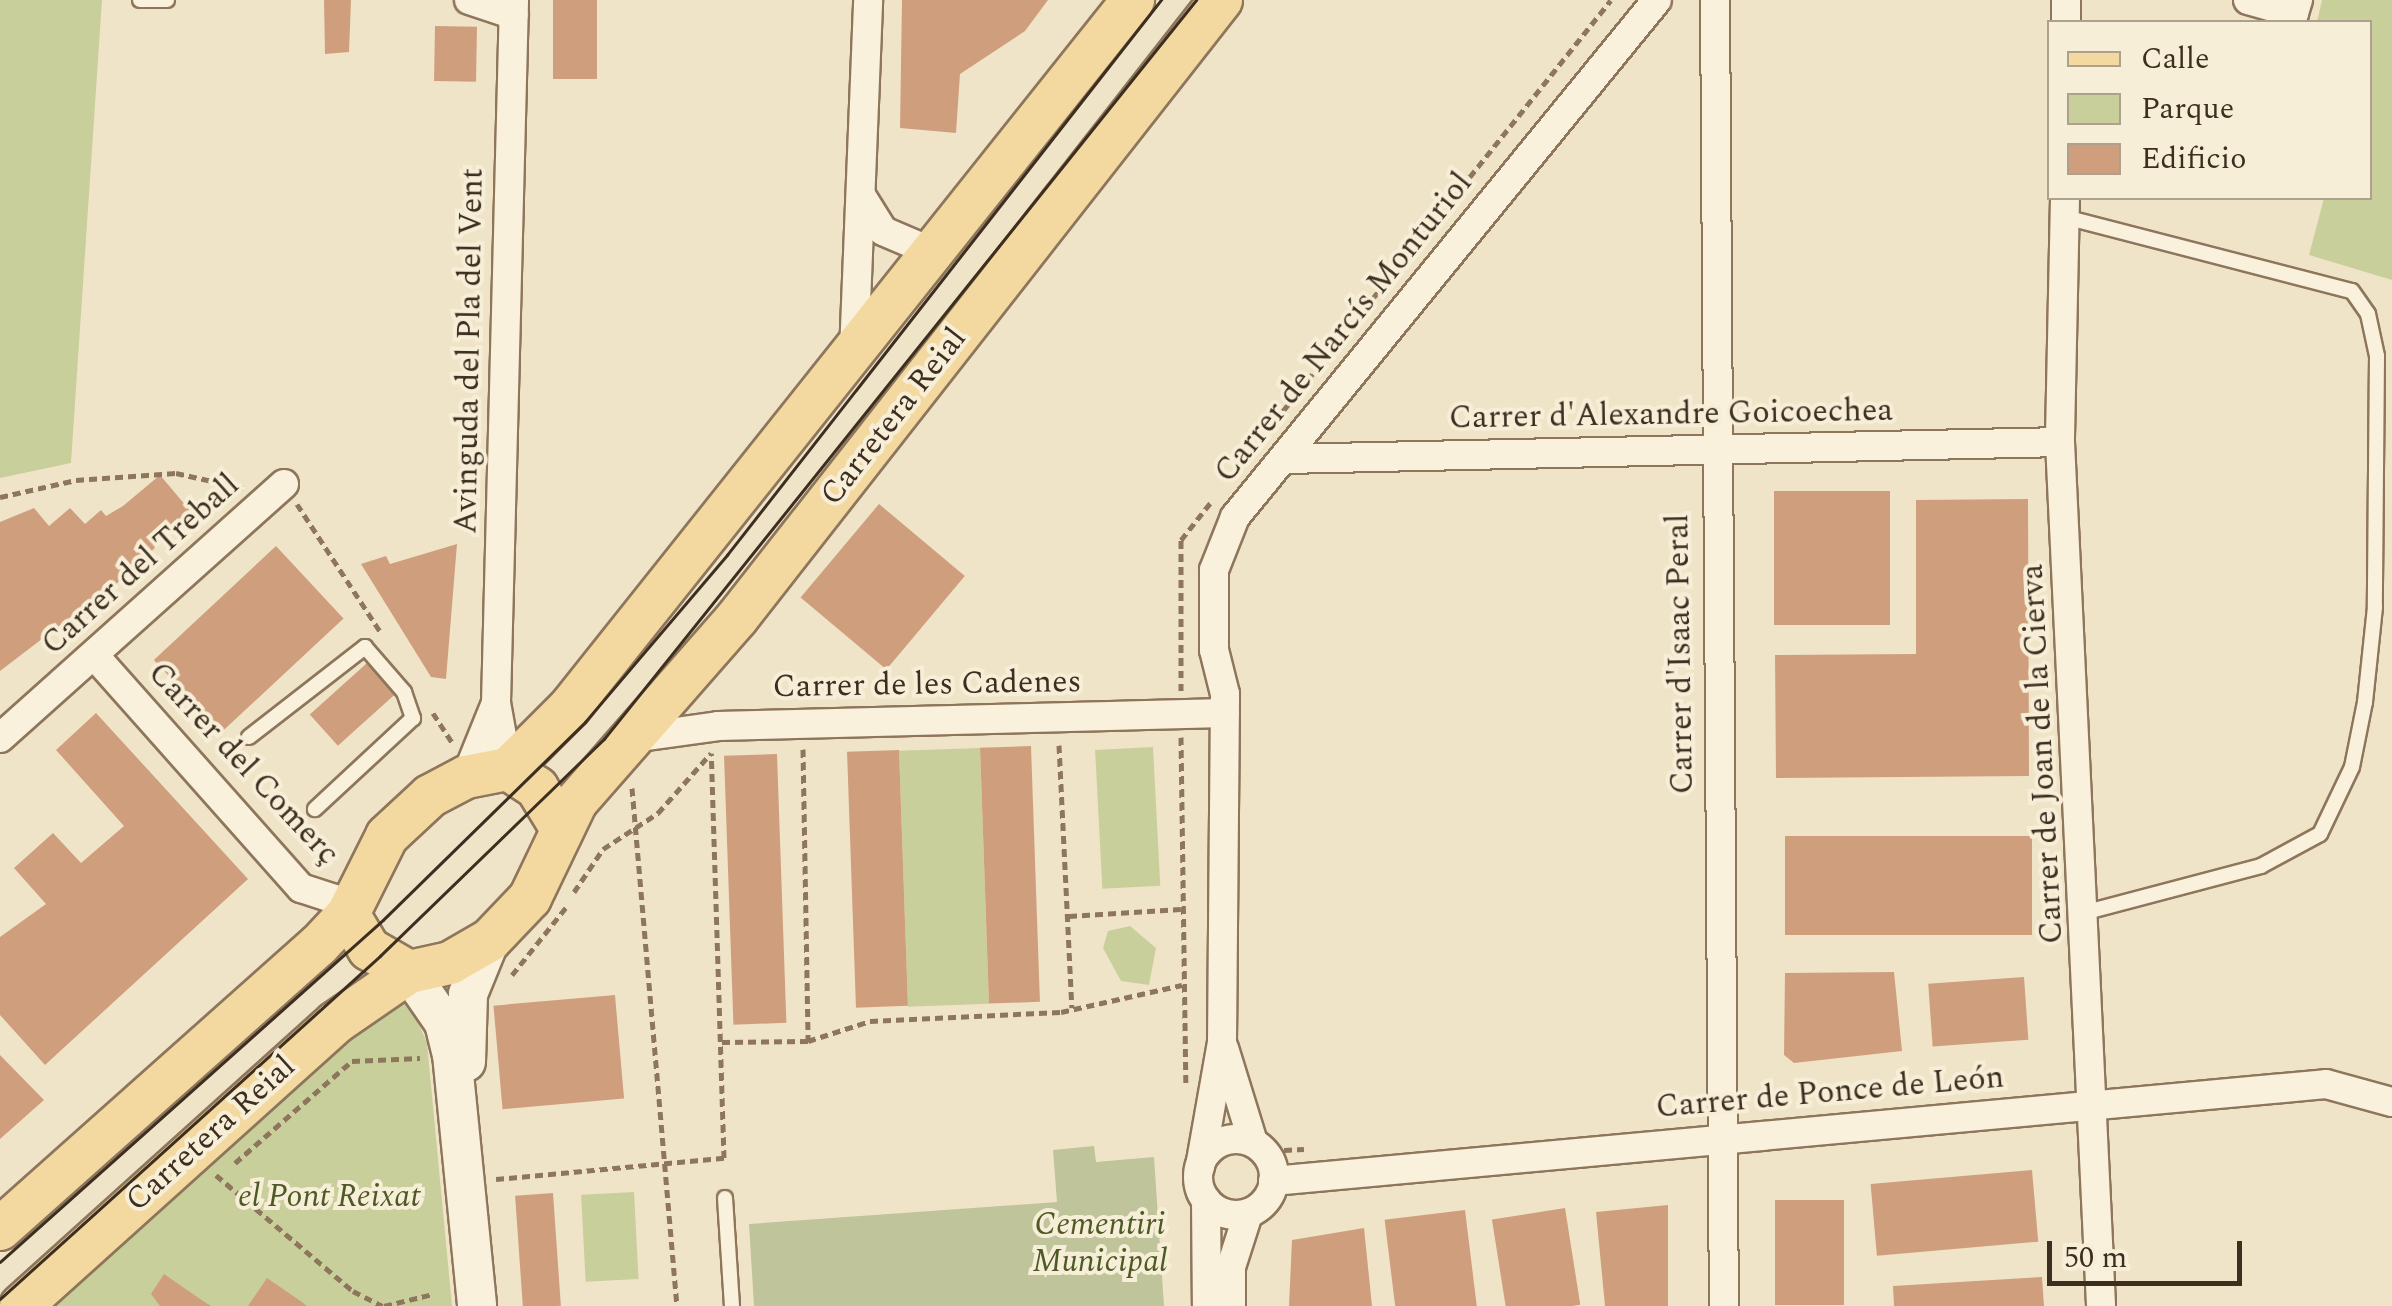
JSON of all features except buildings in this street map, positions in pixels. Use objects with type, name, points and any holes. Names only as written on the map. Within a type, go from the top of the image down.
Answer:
[{"type":"main road","name":"Carretera Reial","points":[[508,769],[551,727],[854,358],[1132,0]]},
{"type":"main road","name":"Carretera Reial","points":[[20,1306],[334,1023],[409,972],[450,963],[490,940],[530,898],[562,829],[625,746],[737,618],[1222,0]]},
{"type":"main road","points":[[0,1229],[349,909],[387,836],[462,764],[508,769],[536,788],[562,829]]},
{"type":"main road","points":[[349,909],[370,949],[409,972]]},
{"type":"street","points":[[468,0],[514,8]]},
{"type":"street","points":[[854,358],[868,0]]},
{"type":"street","name":"Carrer de Narcís Monturiol","points":[[1200,1167],[1222,1042],[1225,713],[1214,650],[1214,570],[1234,517],[1657,0]]},
{"type":"street","name":"Carrer d'Isaac Peral","points":[[1715,0],[1712,449],[1725,1134],[1724,1306]]},
{"type":"street","points":[[2248,0],[2294,12],[2298,0]]},
{"type":"street","name":"Avinguda del Pla del Vent","points":[[508,769],[499,714],[514,8]]},
{"type":"street","points":[[862,198],[883,231],[937,254]]},
{"type":"street","name":"Carrer de Joan de la Cierva","points":[[2065,207],[2060,442],[2098,1106],[2102,1306]]},
{"type":"street","name":"Carrer d'Alexandre Goicoechea","points":[[1284,459],[2060,442]]},
{"type":"street","name":"Carrer del Treball","points":[[0,738],[276,492]]},
{"type":"street","name":"Carrer del Comerç","points":[[94,655],[301,888],[349,909]]},
{"type":"street","name":"Carrer de les Cadenes","points":[[625,746],[802,724],[1225,713]]},
{"type":"street","points":[[499,714],[524,732],[551,727]]},
{"type":"street","name":"Avinguda del Pla del Vent","points":[[462,764],[499,714]]},
{"type":"street","points":[[477,1306],[468,1180],[468,994],[490,940]]},
{"type":"street","points":[[409,972],[444,1024],[468,1180]]},
{"type":"street","points":[[1206,1200],[1224,1214],[1248,1214],[1268,1201],[1283,1180],[1250,1133],[1222,1042]]},
{"type":"street","name":"Carrer de Ponce de León","points":[[1283,1180],[1725,1134],[2098,1106],[2326,1084],[2392,1102]]},
{"type":"street","points":[[1207,1306],[1206,1200],[1200,1167],[1215,1145],[1250,1133]]},
{"type":"street","points":[[1231,1306],[1231,1267],[1248,1214]]},
{"type":"lane","points":[[140,0],[167,0]]},
{"type":"lane","points":[[2065,207],[2352,291],[2368,314],[2377,356],[2375,607],[2365,702],[2352,767],[2320,834],[2261,866],[2087,912]]},
{"type":"lane","points":[[249,737],[364,647],[404,692],[413,718],[314,810]]},
{"type":"lane","points":[[725,1198],[732,1306]]},
{"type":"path","points":[[0,497],[76,480],[176,474],[276,492],[392,651]]},
{"type":"path","points":[[425,701],[462,764]]},
{"type":"path","points":[[1181,714],[1186,1101]]},
{"type":"path","points":[[1058,716],[1072,1010]]},
{"type":"path","points":[[802,724],[808,1040]]},
{"type":"path","points":[[468,1180],[724,1158],[711,752],[714,743]]},
{"type":"path","points":[[625,746],[638,829],[677,1306]]},
{"type":"path","points":[[506,982],[559,926],[584,869],[638,829],[711,752]]},
{"type":"path","points":[[1069,916],[1182,909]]},
{"type":"path","points":[[722,1042],[808,1040],[870,1021],[1072,1010],[1182,986]]},
{"type":"path","points":[[352,1060],[429,1058]]},
{"type":"path","points":[[1250,1133],[1280,1143],[1283,1180]]},
{"type":"path","points":[[216,1175],[383,1306],[433,1294]]},
{"type":"green space","points":[[0,0],[102,0],[71,463],[0,478]]},
{"type":"green space","points":[[2322,0],[2392,0],[2392,280],[2309,255],[2323,200],[2372,200],[2372,20],[2317,20]]},
{"type":"green space","points":[[1153,747],[1160,886],[1102,889],[1095,750]]},
{"type":"green space","points":[[980,748],[989,1004],[908,1007],[899,751]]},
{"type":"green space","points":[[1130,926],[1156,948],[1149,985],[1121,981],[1103,948],[1108,931]]},
{"type":"green space","name":"el Pont Reixat","points":[[408,999],[427,1043],[452,1306],[54,1306],[359,1021]]},
{"type":"green space","name":"Cementiri Municipal","points":[[1094,1146],[1096,1162],[1154,1157],[1164,1306],[754,1306],[749,1224],[1057,1202],[1053,1150]]},
{"type":"green space","points":[[634,1192],[639,1279],[586,1282],[581,1195]]},
{"type":"tram line","points":[[0,1262],[383,920],[585,722],[727,555],[1161,0]]},
{"type":"tram line","points":[[0,1299],[380,956],[604,739],[1196,0]]}]
